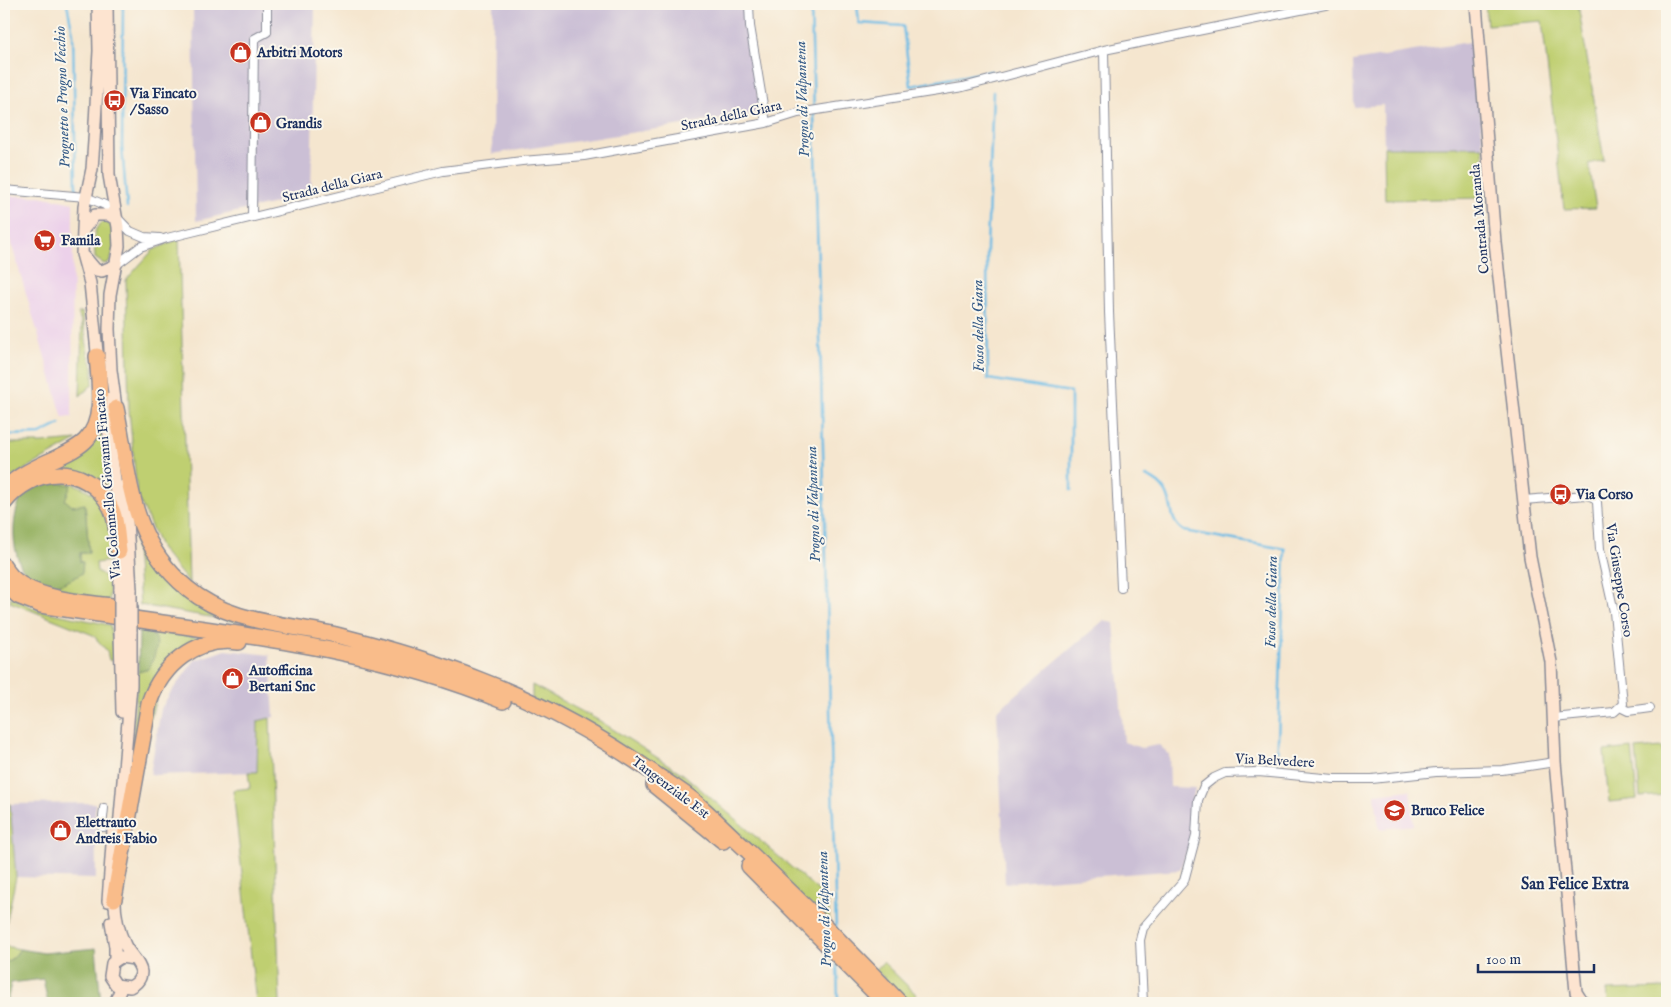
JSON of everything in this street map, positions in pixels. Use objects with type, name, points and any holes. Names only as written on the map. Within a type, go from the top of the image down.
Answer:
[{"type":"highway","points":[[4,491],[22,475],[72,450],[86,440],[95,425],[97,415],[99,396],[97,356]]},
{"type":"highway","points":[[116,408],[132,501],[143,532],[170,572],[188,589],[208,603],[226,611],[265,623],[338,635],[389,650]]},
{"type":"highway","points":[[4,503],[20,486],[46,475],[70,475],[85,481],[98,490],[110,506],[119,551]]},
{"type":"highway","points":[[4,566],[14,581],[25,588],[45,595],[389,650]]},
{"type":"highway","points":[[4,583],[18,596],[41,605],[372,657]]},
{"type":"highway","points":[[114,899],[149,703],[155,685],[179,658],[194,648],[232,640],[372,657]]},
{"type":"highway","name":"Tangenziale Est","points":[[389,650],[480,680],[553,711],[623,752],[693,800],[813,912],[900,1003]]},
{"type":"highway","name":"Tangenziale Est","points":[[372,657],[481,692],[549,720],[592,743],[662,790],[724,842],[881,999]]},
{"type":"main road","name":"Via Colonnello Giovanni Fincato","points":[[98,4],[99,51],[94,141],[92,169],[86,197],[82,254],[90,283],[97,356],[115,480],[119,551],[125,590]]},
{"type":"main road","name":"Via Colonnello Giovanni Fincato","points":[[106,4],[109,175],[117,220],[119,246],[110,295],[109,329],[128,524],[125,590],[126,631],[131,685],[114,899],[115,917],[125,945],[140,966],[139,978],[130,987],[121,988],[113,982],[110,976],[110,966],[115,960],[108,899],[122,720],[126,631]]},
{"type":"main road","points":[[109,92],[114,4]]},
{"type":"main road","name":"Contrada Moranda","points":[[1476,4],[1494,242],[1518,431],[1524,500]]},
{"type":"main road","points":[[83,230],[95,215],[109,215],[117,220]]},
{"type":"main road","points":[[82,254],[96,270],[102,271],[116,265]]},
{"type":"main road","points":[[1524,500],[1530,557],[1551,662],[1555,762],[1576,992],[1583,1003]]},
{"type":"main road","points":[[115,960],[124,956],[134,959]]},
{"type":"main road","points":[[115,1003],[121,988]]},
{"type":"street","points":[[252,217],[254,39],[267,32],[267,4]]},
{"type":"street","points":[[749,4],[766,123]]},
{"type":"street","name":"Strada della Giara","points":[[116,265],[140,247],[167,238],[443,171],[522,161],[584,156],[766,123],[798,113],[963,87],[1104,50],[1330,4]]},
{"type":"street","points":[[1104,50],[1109,312],[1121,588]]},
{"type":"street","points":[[4,190],[86,197]]},
{"type":"street","name":"Strada della Giara","points":[[86,197],[105,205],[117,220],[137,235],[167,238]]},
{"type":"street","name":"Via Giuseppe Corso","points":[[1524,500],[1586,494],[1593,497],[1597,502],[1600,549],[1614,612],[1623,700],[1620,707]]},
{"type":"street","points":[[1553,718],[1614,712],[1620,707],[1628,711],[1650,708]]},
{"type":"street","name":"Via Belvedere","points":[[1143,1003],[1140,940],[1143,928],[1184,881],[1196,836],[1198,800],[1204,786],[1214,778],[1225,772],[1258,772],[1364,780],[1436,772],[1502,770],[1555,762]]},
{"type":"street","points":[[104,808],[102,827],[113,826]]},
{"type":"shaded area","points":[[193,4],[315,4],[311,195],[196,221]]},
{"type":"shaded area","points":[[493,4],[745,4],[752,65],[761,113],[492,154]]},
{"type":"shaded area","points":[[1475,41],[1483,147],[1384,147],[1383,105],[1354,107],[1353,61]]},
{"type":"shaded area","points":[[4,196],[40,196],[73,203],[72,417],[63,418],[4,219]]},
{"type":"shaded area","points":[[1103,621],[1114,623],[1124,742],[1141,748],[1159,745],[1169,754],[1170,787],[1195,788],[1190,812],[1190,842],[1180,870],[1005,883],[997,711]]},
{"type":"shaded area","points":[[226,650],[270,655],[274,717],[258,721],[257,772],[150,775],[161,709],[169,695],[195,660]]},
{"type":"shaded area","name":"Bruco Felice","points":[[1410,790],[1414,825],[1379,829],[1375,794]]},
{"type":"shaded area","points":[[95,803],[96,879],[16,877],[10,804]]},
{"type":"green space","points":[[1485,4],[1578,4],[1604,160],[1589,164],[1596,208],[1564,209],[1542,21],[1487,25]]},
{"type":"green space","points":[[1384,147],[1483,147],[1486,198],[1385,200]]},
{"type":"green space","points":[[104,222],[111,225],[114,244],[110,262],[104,264],[95,258],[94,242],[97,228]]},
{"type":"green space","points":[[179,239],[189,583],[161,549],[137,494],[129,410],[126,280],[153,250]]},
{"type":"green space","points":[[82,312],[88,353],[93,366],[93,384],[80,396],[82,324],[78,313]]},
{"type":"green space","points":[[103,420],[114,499],[49,470]]},
{"type":"green space","points":[[77,440],[4,481],[4,443],[42,443]]},
{"type":"green space","points":[[58,480],[87,490],[103,505],[110,528],[113,557],[110,561],[96,563],[97,571],[110,580],[109,601],[42,589],[26,580],[82,562],[80,562],[80,553],[89,553],[85,505],[72,506],[42,484]]},
{"type":"green space","points":[[58,483],[71,485],[65,500],[72,506],[85,504],[89,553],[80,553],[80,562],[83,562],[82,573],[59,584],[40,584],[27,575],[18,560],[14,541],[15,522],[19,503],[27,489],[38,485]]},
{"type":"green space","points":[[134,519],[155,561],[239,622],[140,605]]},
{"type":"green space","points":[[11,597],[38,610],[110,625],[115,658],[112,661],[109,660],[107,651],[93,635],[10,602]]},
{"type":"green space","points":[[139,630],[153,635],[157,644],[149,669],[138,672]]},
{"type":"green space","points":[[151,631],[217,640],[164,669],[126,808],[138,672],[149,669],[155,636]]},
{"type":"green space","points":[[532,685],[600,721],[683,774],[828,899],[830,928],[686,791],[532,699]]},
{"type":"green space","points":[[270,718],[280,1003],[256,1003],[233,790],[250,788],[248,772],[257,772],[258,721]]},
{"type":"green space","points":[[1662,747],[1666,795],[1640,797],[1636,749]]},
{"type":"green space","points":[[1632,748],[1637,799],[1609,802],[1604,751]]},
{"type":"green space","points":[[4,804],[10,804],[16,877],[4,934]]},
{"type":"green space","points":[[4,946],[20,949],[13,958],[4,963]]},
{"type":"green space","points":[[96,948],[101,1003],[48,1003],[43,979],[11,983],[7,1003],[4,1003],[4,963],[13,958],[20,949],[44,953]]},
{"type":"green space","points":[[883,962],[925,1003],[909,1003],[876,970]]},
{"type":"green space","points":[[1667,988],[1667,1003],[1608,1003],[1607,990]]},
{"type":"waterway","name":"Prognetto e Progno Vecchio","points":[[67,4],[73,34],[76,190]]},
{"type":"waterway","name":"Prognetto e Progno Vecchio","points":[[123,4],[122,147],[127,207]]},
{"type":"waterway","name":"Progno di Valpantena","points":[[811,4],[836,929]]},
{"type":"waterway","name":"Fosso della Giara","points":[[857,4],[859,23],[903,26],[911,86],[991,71]]},
{"type":"waterway","name":"Fosso della Giara","points":[[993,92],[987,248],[988,379],[1071,392],[1071,490]]},
{"type":"waterway","name":"Prognetto e Progno Vecchio","points":[[4,435],[40,434],[60,424]]},
{"type":"waterway","name":"Fosso della Giara","points":[[1146,476],[1157,482],[1164,489],[1174,519],[1184,531],[1285,549],[1277,767]]},
{"type":"waterway","name":"Progno di Valpantena","points":[[837,962],[838,1003]]},
{"type":"place","name":"Arbitri Motors","points":[[241,52]]},
{"type":"place","name":"Via Fincato / Sasso","points":[[114,101]]},
{"type":"place","name":"Grandis","points":[[260,123]]},
{"type":"place","name":"Famila","points":[[45,240]]},
{"type":"place","name":"Via Corso","points":[[1560,494]]},
{"type":"place","name":"Autofficina Bertani Snc","points":[[233,678]]},
{"type":"place","name":"Bruco Felice","points":[[1395,810]]},
{"type":"place","name":"Elettrauto Andreis Fabio","points":[[60,830]]},
{"type":"district","name":"San Felice Extra","points":[[1575,883]]}]
